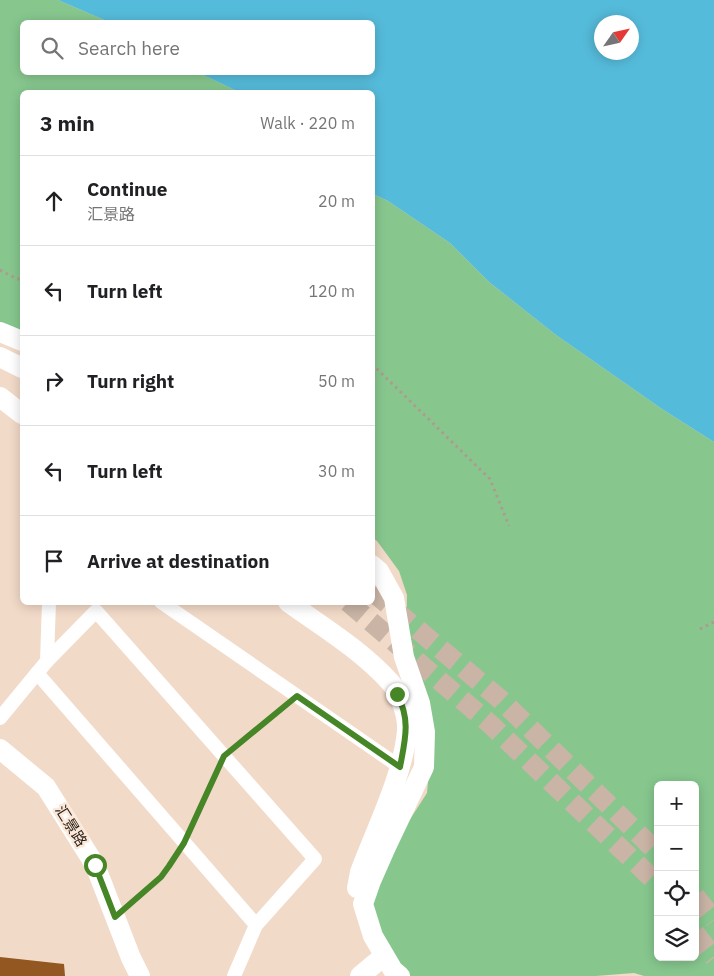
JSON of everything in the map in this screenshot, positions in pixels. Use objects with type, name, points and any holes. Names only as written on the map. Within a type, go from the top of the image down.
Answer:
[{"type":"main road","points":[[0,332],[20,340]]},
{"type":"main road","points":[[0,356],[20,367]]},
{"type":"main road","points":[[0,395],[20,403]]},
{"type":"main road","points":[[0,395],[20,412]]},
{"type":"main road","points":[[375,568],[379,571],[394,598],[404,657],[420,702],[425,732],[424,767],[378,864],[363,904],[373,936],[388,970]]},
{"type":"main road","points":[[292,605],[355,649],[391,683],[403,704],[407,729],[400,767],[360,872],[354,908],[388,970]]},
{"type":"main road","name":"汇景路","points":[[0,750],[46,787],[95,865],[131,958],[140,976]]},
{"type":"main road","points":[[360,976],[388,970]]},
{"type":"street","points":[[47,661],[49,605]]},
{"type":"street","points":[[164,605],[400,767]]},
{"type":"street","points":[[0,718],[47,661],[96,611],[315,859],[256,925],[234,976]]},
{"type":"street","points":[[37,673],[256,925]]},
{"type":"path","points":[[0,270],[20,279]]},
{"type":"path","points":[[375,367],[490,479],[509,526]]},
{"type":"path","points":[[700,629],[714,622]]},
{"type":"path","points":[[115,917],[161,877],[184,843],[224,756],[297,696]]},
{"type":"green space","points":[[0,0],[58,0],[104,20],[20,20],[20,75],[203,75],[235,90],[20,90],[20,340],[0,330]]},
{"type":"green space","points":[[375,195],[388,201],[450,243],[489,282],[556,335],[662,409],[714,442],[714,976],[644,976],[634,973],[596,976],[407,976],[380,940],[371,894],[385,858],[427,793],[430,760],[406,639],[407,595],[399,571],[375,540]]},
{"type":"water","points":[[58,0],[714,0],[714,442],[662,409],[556,335],[489,282],[450,243],[388,201],[375,195],[375,90],[235,90],[203,75],[375,75],[375,20],[104,20]]},
{"type":"building","points":[[0,957],[64,964],[65,976],[0,976]]},
{"type":"tunnel","points":[[375,594],[501,700],[654,849]]},
{"type":"tunnel","points":[[351,605],[489,723],[654,880]]},
{"type":"tunnel","points":[[699,901],[714,920]]},
{"type":"tunnel","points":[[699,938],[714,958]]},
{"type":"route","points":[[95,865],[115,917],[161,877],[169,866],[184,843],[224,756],[297,696],[400,767],[407,729],[403,704],[397,694]]}]
